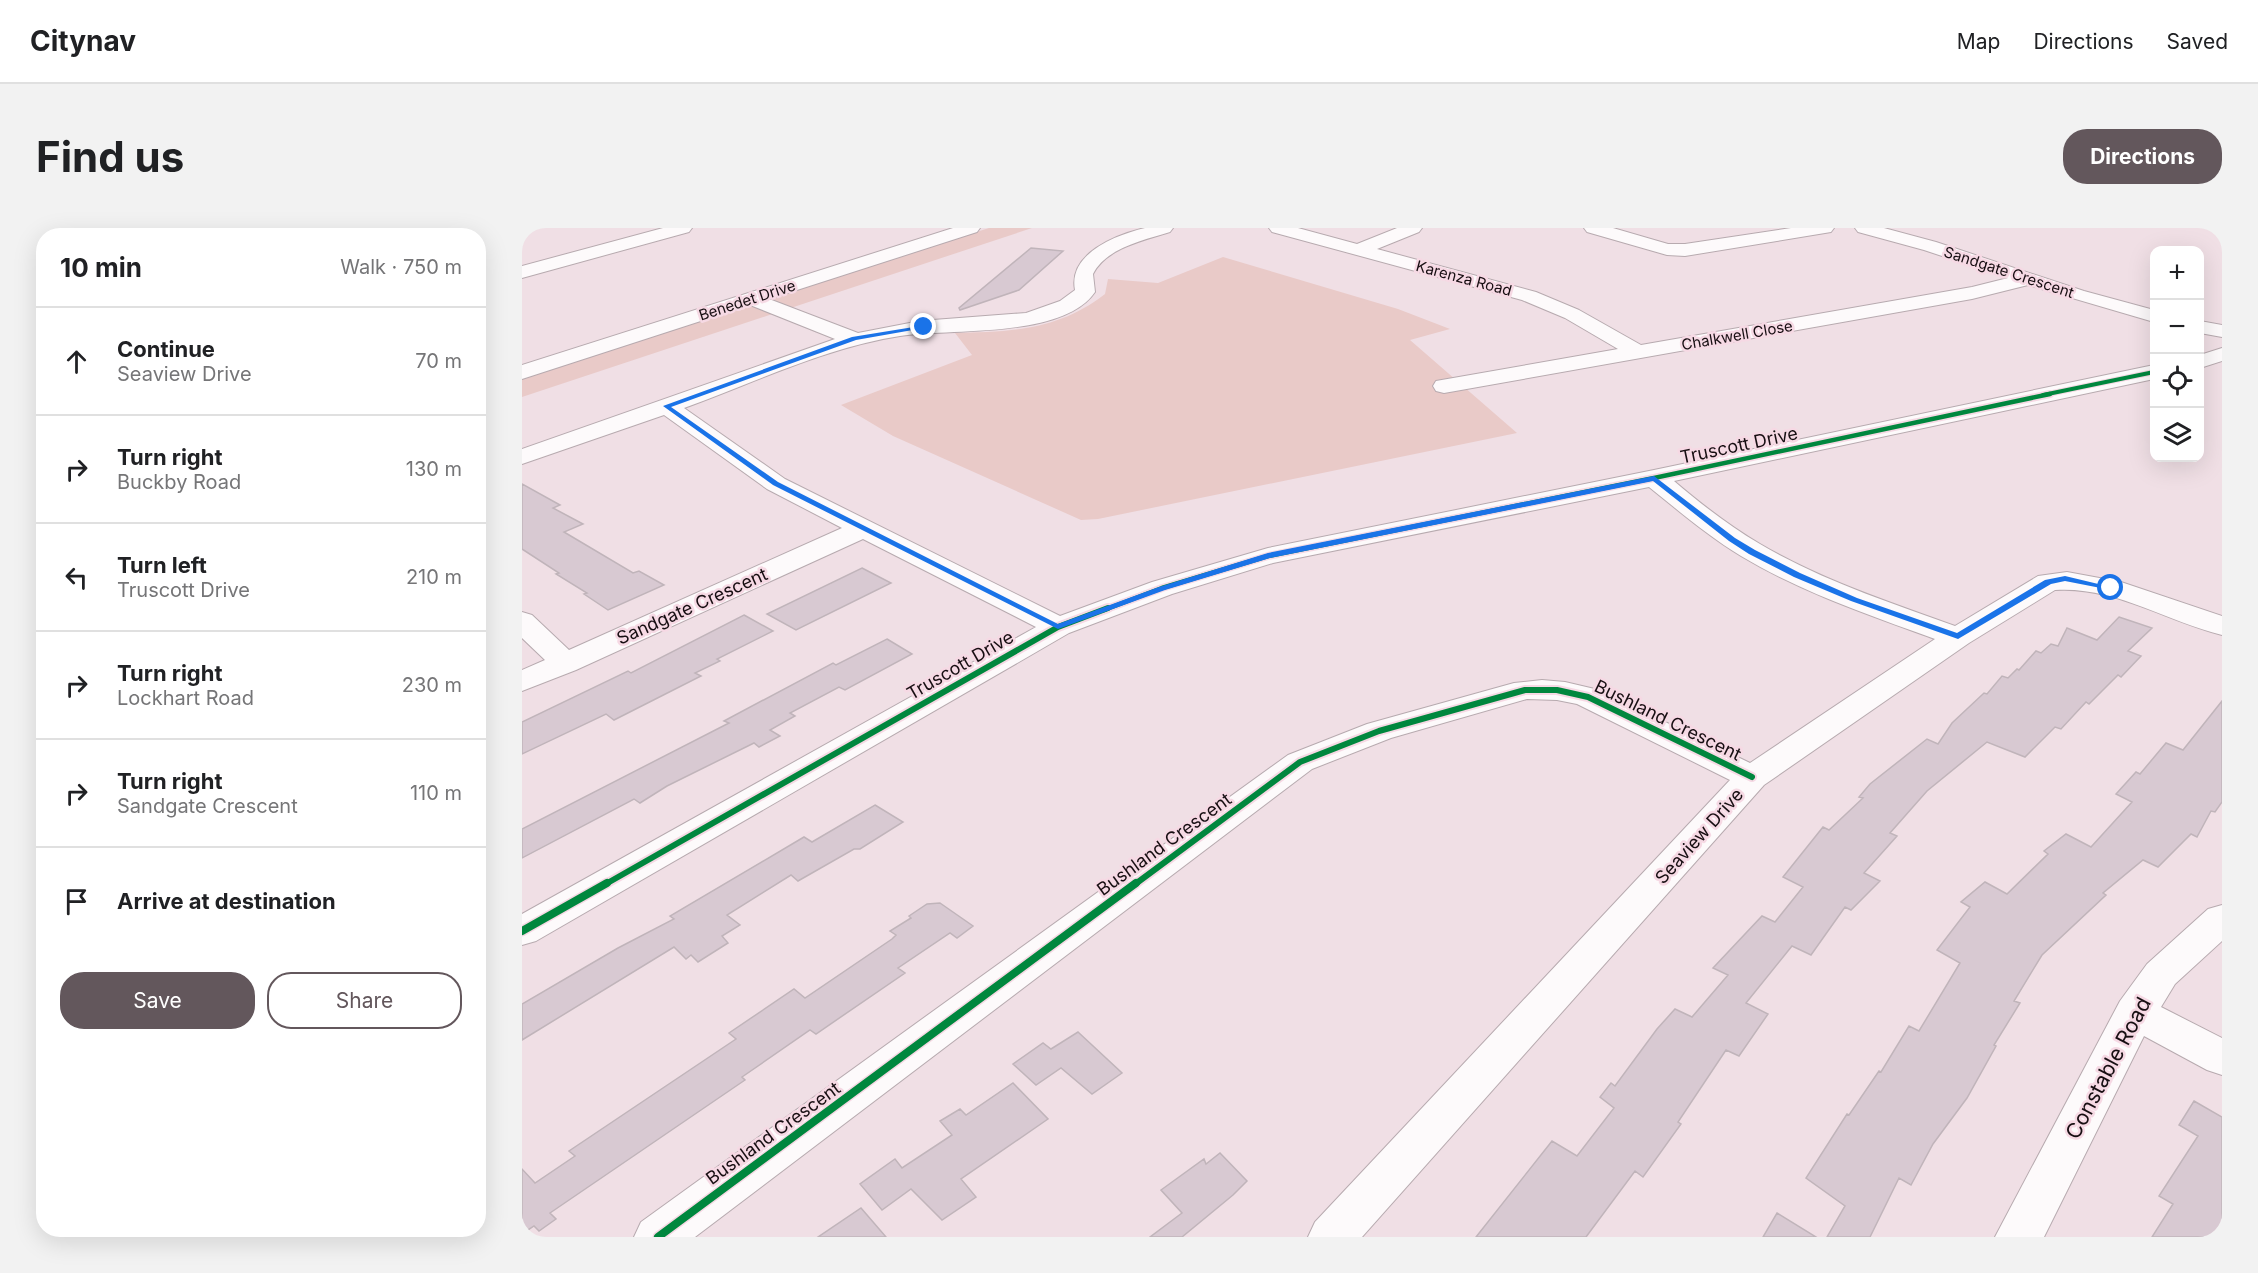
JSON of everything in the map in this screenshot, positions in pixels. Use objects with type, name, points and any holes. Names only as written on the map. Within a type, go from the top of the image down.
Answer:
[{"type":"street","points":[[522,272],[683,228]]},
{"type":"street","name":"Benedet Drive","points":[[522,372],[971,228]]},
{"type":"street","points":[[522,457],[855,339],[916,327],[1002,323],[1030,320],[1049,314],[1085,292],[1082,276],[1096,257],[1121,244],[1164,228]]},
{"type":"street","name":"Karenza Road","points":[[1278,228],[1553,305],[1596,325],[1639,353]]},
{"type":"street","points":[[1358,250],[1413,228]]},
{"type":"street","points":[[1593,228],[1667,249],[1685,250],[1825,228]]},
{"type":"street","name":"Sandgate Crescent","points":[[1864,228],[1930,246],[2150,315]]},
{"type":"street","name":"Chalkwell Close","points":[[1444,386],[1972,293],[2030,279]]},
{"type":"street","points":[[751,299],[855,339]]},
{"type":"street","points":[[2204,328],[2222,331]]},
{"type":"street","points":[[2204,360],[2222,354]]},
{"type":"street","name":"Truscott Drive","points":[[522,931],[1058,627],[1162,588],[1268,556],[1654,478],[2150,373]]},
{"type":"street","points":[[666,406],[776,484],[1058,627]]},
{"type":"street","points":[[1654,478],[1752,552],[1797,575],[1854,599],[1958,636]]},
{"type":"street","name":"Sandgate Crescent","points":[[522,682],[862,529]]},
{"type":"street","name":"Seaview Drive","points":[[1332,1237],[1752,777],[1958,636],[2048,582],[2065,579],[2111,588],[2222,626]]},
{"type":"street","points":[[522,621],[565,663]]},
{"type":"street","name":"Bushland Crescent","points":[[658,1237],[1300,762],[1379,730],[1525,690],[1547,689],[1569,691],[1588,697],[1752,777]]},
{"type":"street","name":"Constable Road","points":[[2019,1237],[2135,1012],[2161,975],[2222,919]]},
{"type":"street","points":[[2135,1012],[2222,1058]]},
{"type":"shaded area","points":[[989,228],[1032,228],[522,397],[522,377]]},
{"type":"shaded area","points":[[1223,257],[1398,309],[1450,329],[1410,340],[1517,433],[1098,519],[1081,520],[893,436],[841,405],[972,355],[955,333],[1015,330],[1052,322],[1088,306],[1105,294],[1108,279],[1158,283]]},
{"type":"building","points":[[1031,248],[1063,251],[1019,290],[960,310],[959,308]]},
{"type":"building","points":[[522,484],[560,505],[553,508],[583,524],[564,532],[633,573],[639,571],[664,585],[608,610],[584,594],[587,593],[522,549]]},
{"type":"building","points":[[862,568],[891,583],[796,630],[767,614]]},
{"type":"building","points":[[744,615],[773,631],[717,659],[720,661],[695,673],[701,676],[614,720],[606,714],[522,754],[522,722],[628,671],[631,673]]},
{"type":"building","points":[[2119,617],[2152,628],[2128,651],[2141,656],[2121,677],[2118,675],[2089,704],[2086,702],[2061,729],[2055,727],[2025,757],[1987,742],[1927,791],[1890,833],[1897,836],[1864,873],[1880,881],[1851,910],[1845,907],[1811,955],[1792,946],[1746,1003],[1768,1014],[1739,1056],[1726,1050],[1678,1122],[1681,1124],[1643,1177],[1635,1171],[1586,1237],[1476,1237],[1552,1141],[1577,1156],[1614,1108],[1600,1097],[1611,1083],[1615,1086],[1657,1029],[1675,1009],[1692,1017],[1728,975],[1713,968],[1762,916],[1775,922],[1803,887],[1783,877],[1823,827],[1829,830],[1863,798],[1859,797],[1870,784],[1927,739],[1938,744],[1952,723],[1984,693],[1987,694],[2002,676],[2008,678],[2017,669],[2019,670],[2036,651],[2041,653],[2051,644],[2058,646],[2067,628],[2097,640]]},
{"type":"building","points":[[887,639],[912,654],[845,690],[839,687],[790,713],[795,716],[770,730],[780,736],[759,747],[754,743],[667,786],[640,803],[634,799],[522,858],[522,829],[729,723],[724,721],[833,663],[836,665]]},
{"type":"building","points":[[2222,701],[2222,802],[2215,812],[2211,811],[2197,837],[2191,834],[2158,867],[2143,860],[2103,893],[2106,895],[2042,955],[2014,1001],[2020,1003],[1994,1045],[1996,1046],[1967,1098],[1933,1144],[1911,1185],[1899,1178],[1870,1237],[1827,1237],[1845,1206],[1806,1178],[1847,1114],[1849,1115],[1879,1071],[1881,1072],[1909,1026],[1919,1031],[1960,963],[1937,950],[1970,907],[1961,902],[1985,882],[2007,894],[2048,854],[2044,851],[2066,834],[2091,847],[2132,802],[2116,794],[2136,772],[2140,774],[2166,743],[2183,750]]},
{"type":"building","points":[[875,805],[903,822],[860,849],[854,849],[798,881],[791,875],[727,915],[740,925],[722,936],[728,943],[698,962],[691,955],[686,959],[674,947],[522,1040],[522,1004],[618,948],[674,919],[670,916],[804,837],[812,842]]},
{"type":"building","points":[[940,903],[973,926],[957,938],[950,933],[898,968],[905,973],[816,1034],[810,1030],[742,1077],[745,1080],[550,1213],[556,1219],[539,1231],[534,1226],[522,1234],[522,1169],[535,1183],[575,1156],[569,1151],[736,1039],[729,1033],[794,989],[805,998],[892,939],[896,935],[890,931],[911,918],[909,916],[927,904]]},
{"type":"building","points":[[1078,1032],[1122,1073],[1092,1094],[1061,1068],[1036,1085],[1013,1064],[1043,1043],[1051,1049]]},
{"type":"building","points":[[1013,1083],[1048,1119],[961,1179],[976,1197],[942,1220],[911,1189],[882,1210],[860,1184],[895,1159],[902,1168],[952,1135],[940,1121],[960,1109],[966,1115]]},
{"type":"building","points":[[2194,1101],[2222,1117],[2222,1237],[2152,1237],[2173,1204],[2159,1196],[2198,1136],[2179,1125]]},
{"type":"building","points":[[1220,1153],[1247,1181],[1182,1237],[1150,1237],[1182,1213],[1161,1190],[1204,1159],[1206,1164]]},
{"type":"building","points":[[861,1208],[886,1237],[818,1237]]},
{"type":"building","points":[[1777,1213],[1816,1237],[1763,1237]]},
{"type":"cycle path","points":[[522,931],[1058,627],[1162,588],[1268,556],[1654,478],[2150,373]]},
{"type":"cycle path","points":[[658,1237],[1300,762],[1379,731],[1525,690],[1550,689],[1588,697],[1752,777]]},
{"type":"route","points":[[924,327],[855,339],[666,406],[776,484],[1058,627],[1162,588],[1268,556],[1654,478],[1752,552],[1797,575],[1854,599],[1958,636],[2048,582],[2065,579],[2091,582],[2111,588]]}]
